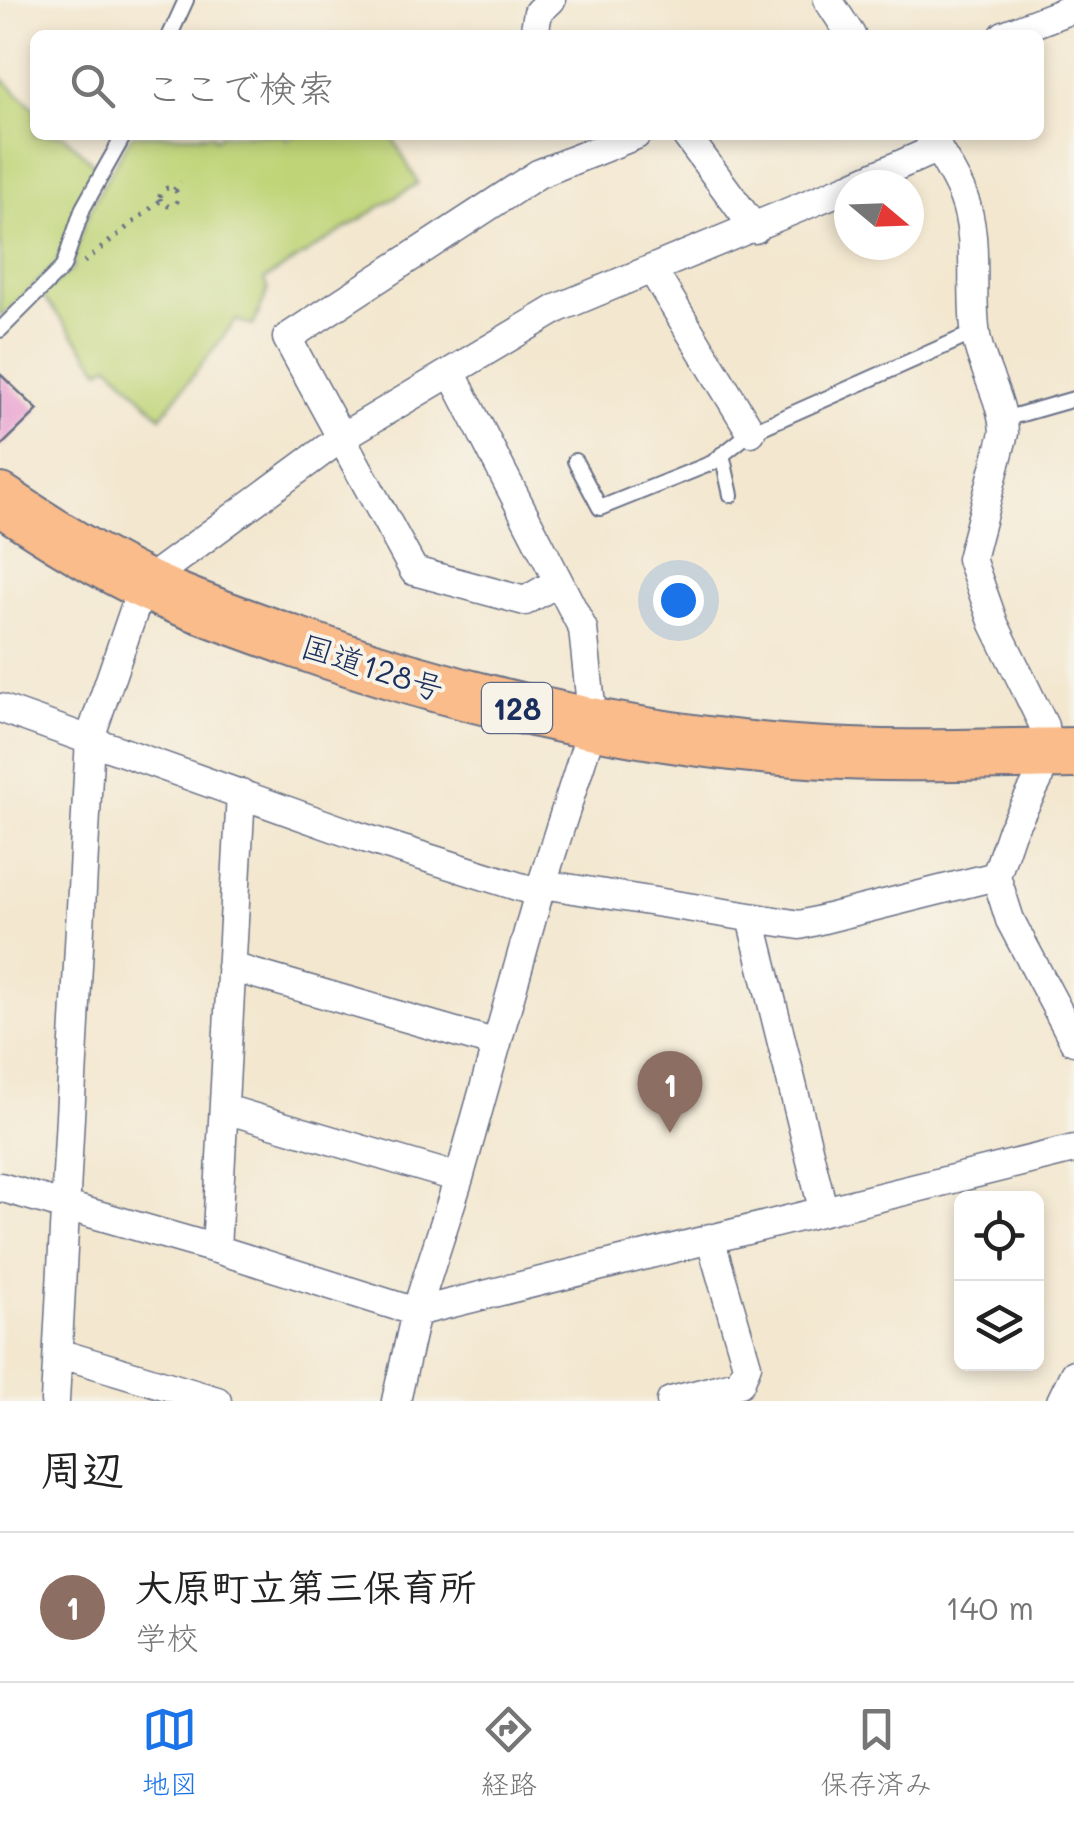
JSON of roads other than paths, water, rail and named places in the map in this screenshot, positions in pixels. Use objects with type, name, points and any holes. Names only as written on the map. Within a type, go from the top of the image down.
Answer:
[{"type":"highway","name":"国道128号","points":[[0,499],[53,534],[143,584],[354,662],[472,698],[593,725],[728,745],[811,752],[1060,753]]},
{"type":"street","points":[[535,30],[538,12],[550,0]]},
{"type":"street","points":[[833,2],[848,30]]},
{"type":"street","points":[[1017,30],[1074,8]]},
{"type":"street","points":[[558,582],[525,601],[414,570],[287,338],[538,174],[623,140]]},
{"type":"street","points":[[690,140],[755,229]]},
{"type":"street","points":[[881,170],[933,142],[964,196],[970,223],[976,332],[981,359],[1004,419],[971,559],[994,624],[1060,753],[1038,780],[1011,832],[996,876],[1010,920],[1067,1006],[1074,1041]]},
{"type":"street","points":[[55,1401],[90,738],[143,584],[342,437],[558,308],[834,194]]},
{"type":"street","points":[[653,271],[751,432]]},
{"type":"street","points":[[396,1401],[416,1312],[593,725],[583,629],[452,372]]},
{"type":"street","points":[[0,708],[355,836],[541,889],[800,924],[996,876]]},
{"type":"street","points":[[216,1249],[241,793]]},
{"type":"street","points":[[750,918],[823,1209]]},
{"type":"street","points":[[232,966],[497,1044]]},
{"type":"street","points":[[225,1109],[459,1178]]},
{"type":"street","points":[[0,1187],[416,1312],[1074,1148]]},
{"type":"street","points":[[672,1401],[740,1383],[747,1364],[710,1238]]},
{"type":"street","points":[[58,1353],[217,1401]]},
{"type":"street","points":[[1061,1401],[1074,1374]]},
{"type":"lane","points":[[172,30],[186,0]]},
{"type":"lane","points":[[0,330],[63,267],[83,208],[121,140]]},
{"type":"lane","points":[[575,461],[600,508],[712,462],[751,432],[976,332]]},
{"type":"lane","points":[[1004,419],[1074,399]]},
{"type":"lane","points":[[722,454],[731,495]]},
{"type":"place","name":"大原町立第三保育所","points":[[670,1133]]}]
